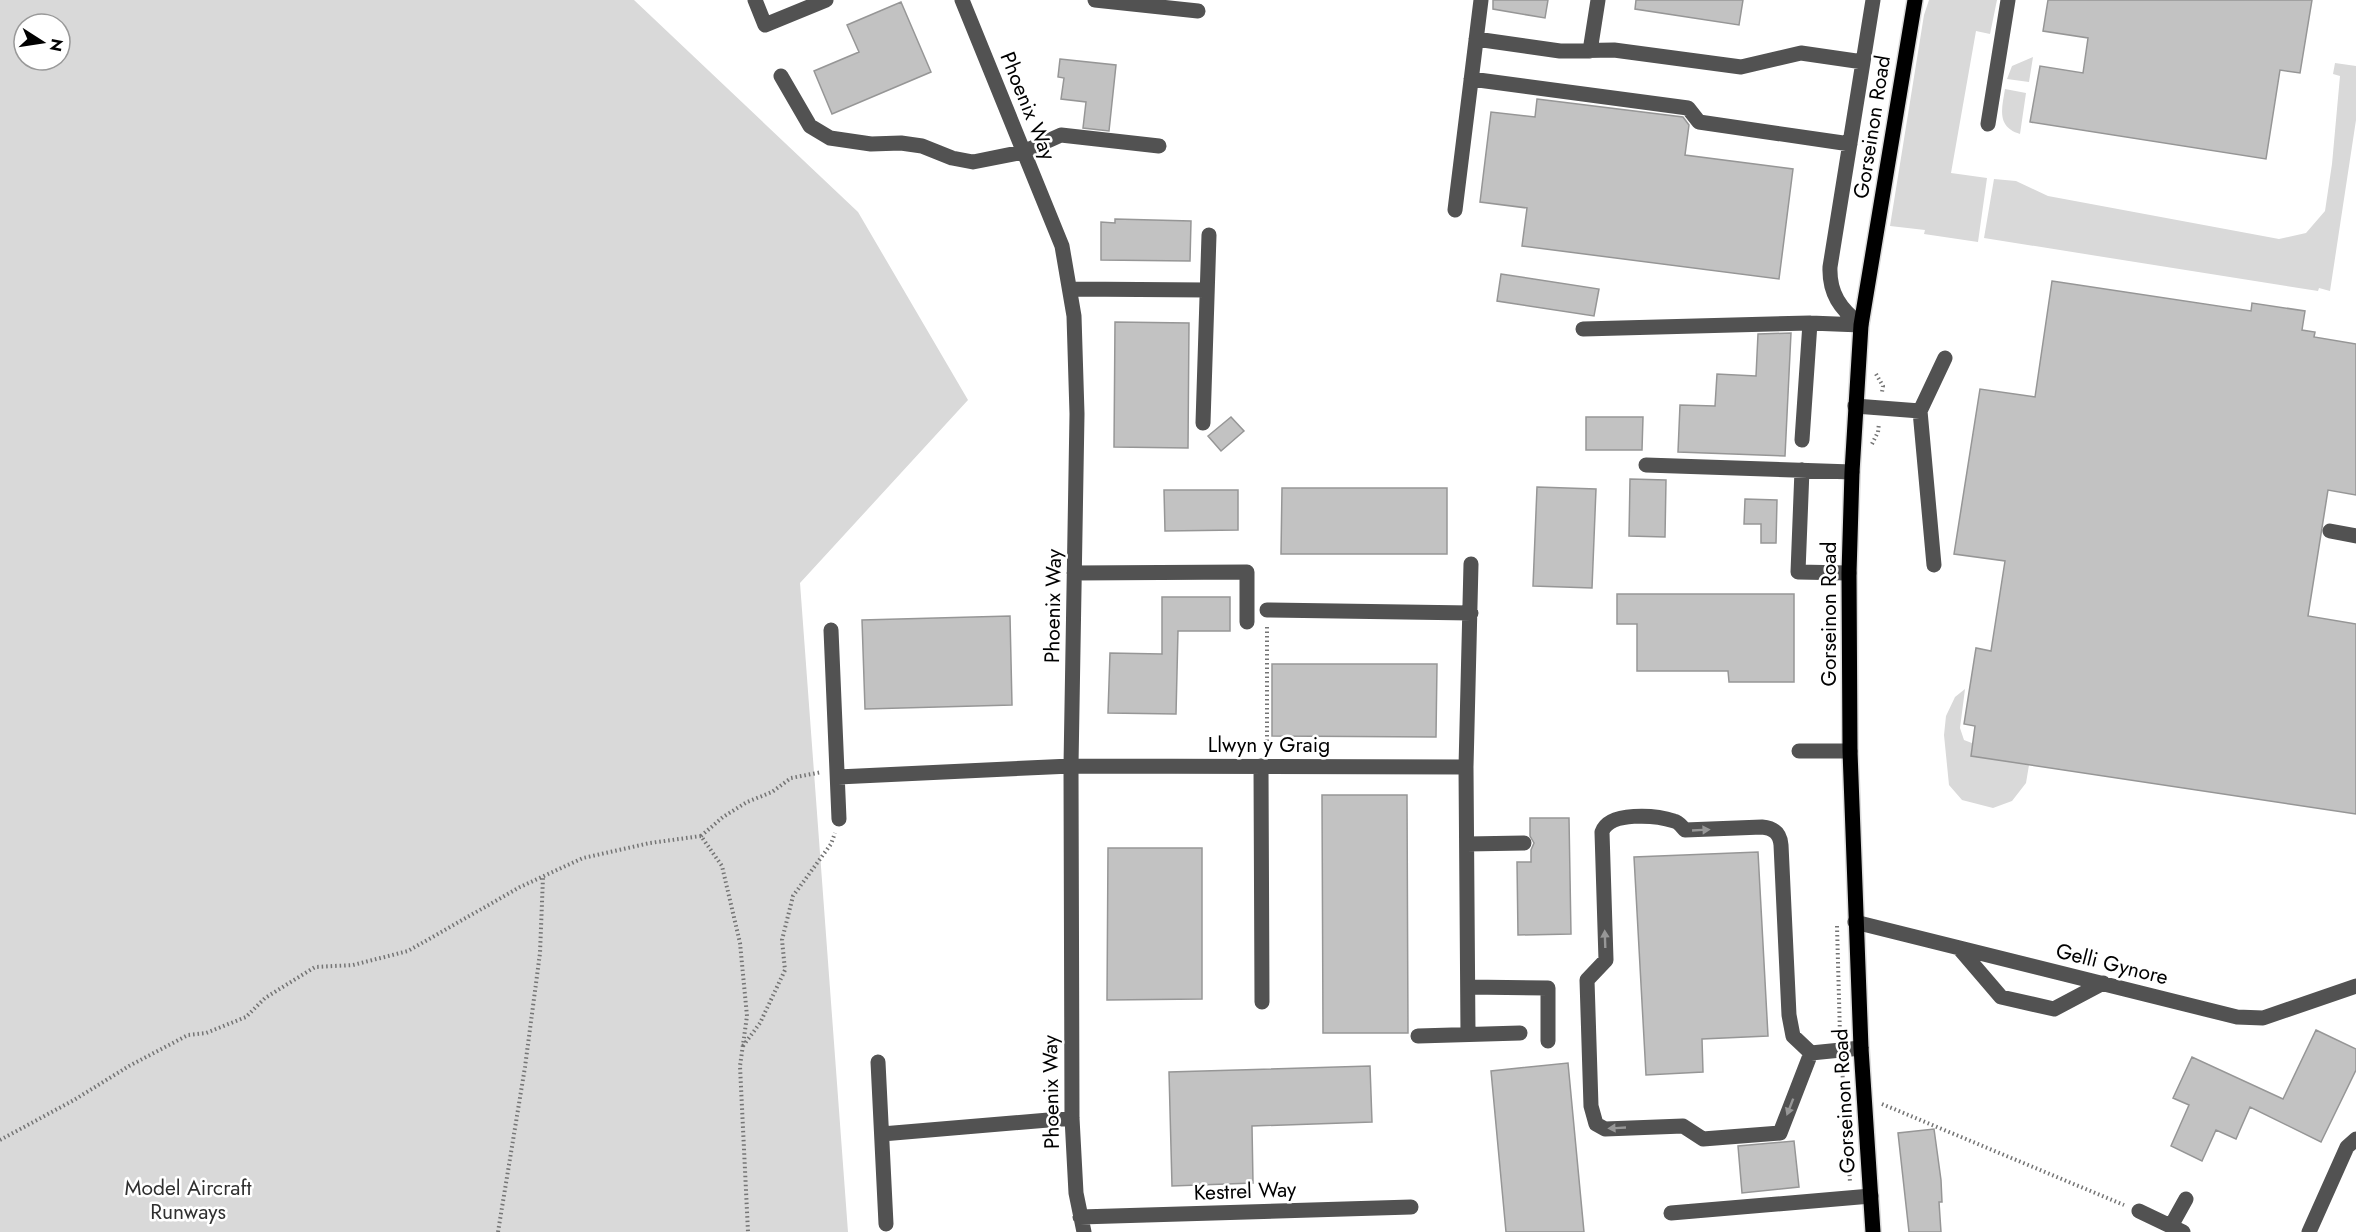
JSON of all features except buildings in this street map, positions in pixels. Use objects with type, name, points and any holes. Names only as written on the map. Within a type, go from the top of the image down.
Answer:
[{"type":"main road","name":"Gorseinon Road","points":[[1873,1232],[1861,1048],[1850,751],[1849,573],[1852,472],[1861,325],[1915,0]]},
{"type":"street","points":[[755,0],[765,25],[826,0]]},
{"type":"street","name":"Phoenix Way","points":[[962,0],[1062,246],[1071,289],[1076,340],[1071,766],[1072,1118],[1073,1173],[1082,1225]]},
{"type":"street","points":[[1095,0],[1198,10]]},
{"type":"street","points":[[1455,210],[1480,0]]},
{"type":"street","points":[[1590,51],[1598,0]]},
{"type":"street","points":[[1861,325],[1848,315],[1838,302],[1830,279],[1832,250],[1873,0]]},
{"type":"street","points":[[1988,124],[2008,0]]},
{"type":"street","points":[[1476,39],[1560,51],[1614,50],[1741,67],[1801,52],[1863,62]]},
{"type":"street","points":[[781,76],[810,126],[830,138],[871,144],[901,143],[922,146],[952,158],[973,162],[1023,152],[1061,135],[1159,146]]},
{"type":"street","points":[[1471,78],[1688,108],[1699,122],[1850,144]]},
{"type":"street","points":[[1203,423],[1209,235]]},
{"type":"street","points":[[1071,289],[1207,290]]},
{"type":"street","points":[[1582,329],[1810,323],[1861,325]]},
{"type":"street","points":[[1802,440],[1810,323]]},
{"type":"street","points":[[1934,565],[1920,411],[1945,357]]},
{"type":"street","points":[[1855,406],[1920,411]]},
{"type":"street","points":[[1646,465],[1852,472]]},
{"type":"street","points":[[1802,470],[1798,572],[1849,573]]},
{"type":"street","points":[[2330,531],[2356,536]]},
{"type":"street","points":[[1468,1035],[1466,767],[1471,564]]},
{"type":"street","points":[[1074,573],[1247,572],[1247,622]]},
{"type":"street","points":[[1267,610],[1471,613]]},
{"type":"street","points":[[831,630],[839,819]]},
{"type":"street","points":[[1799,751],[1850,751]]},
{"type":"street","name":"Llwyn y Graig","points":[[838,773],[1071,766],[1466,767]]},
{"type":"street","points":[[1262,1002],[1264,766]]},
{"type":"street","points":[[1811,1053],[1780,1133],[1703,1139],[1683,1126],[1605,1129],[1596,1124],[1592,1106],[1587,980],[1606,960],[1602,832],[1605,826],[1618,818],[1649,816],[1675,821],[1685,830],[1762,827],[1773,829],[1778,834],[1781,845],[1790,1023],[1793,1036],[1811,1053],[1861,1048]]},
{"type":"street","points":[[1467,844],[1524,843]]},
{"type":"street","name":"Gelli Gynore","points":[[1855,922],[2237,1017],[2252,1018],[2276,1014],[2356,986]]},
{"type":"street","points":[[1959,948],[2001,997],[2054,1009],[2103,983]]},
{"type":"street","points":[[1468,987],[1548,988],[1548,1041]]},
{"type":"street","points":[[1418,1036],[1520,1033]]},
{"type":"street","points":[[878,1062],[886,1224]]},
{"type":"street","points":[[882,1134],[1072,1118]]},
{"type":"street","points":[[2309,1232],[2347,1147],[2356,1139]]},
{"type":"street","points":[[1671,1213],[1871,1196]]},
{"type":"street","points":[[2139,1211],[2177,1229],[2186,1198]]},
{"type":"street","name":"Kestrel Way","points":[[1082,1225],[1412,1207]]},
{"type":"path","points":[[1264,766],[1267,610]]},
{"type":"path","points":[[0,1140],[188,1035],[206,1033],[246,1017],[265,998],[315,967],[353,965],[408,951],[442,930],[583,858],[650,843],[701,836],[723,817],[747,802],[772,792],[791,778],[838,773]]},
{"type":"path","points":[[743,1046],[760,1023],[784,970],[782,940],[793,896],[831,844],[839,819]]},
{"type":"path","points":[[701,836],[722,866],[740,943],[747,1016],[740,1066],[748,1232]]},
{"type":"path","points":[[498,1232],[525,1067],[540,953],[543,877]]},
{"type":"path","points":[[1864,1097],[2139,1211]]},
{"type":"green space","name":"Model Aircraft Runways","points":[[0,0],[634,0],[858,212],[968,400],[800,583],[848,1232],[0,1232]]},
{"type":"green space","points":[[1929,0],[1997,0],[1990,34],[1976,31],[1951,173],[1987,178],[1978,242],[1924,234],[1925,230],[1890,226],[1924,15]]},
{"type":"green space","points":[[2033,57],[2029,82],[2007,79],[2012,66]]},
{"type":"green space","points":[[2335,63],[2356,66],[2356,120],[2330,291],[2319,288],[2318,291],[1984,238],[1994,179],[2016,181],[2048,196],[2279,239],[2306,233],[2325,211],[2340,76],[2333,74]]},
{"type":"green space","points":[[2005,89],[2026,93],[2020,134],[2007,127],[2002,116]]},
{"type":"green space","points":[[1965,689],[1960,728],[1964,740],[2029,765],[2026,783],[2012,801],[1993,808],[1962,800],[1949,785],[1944,735],[1946,716],[1955,697]]}]
